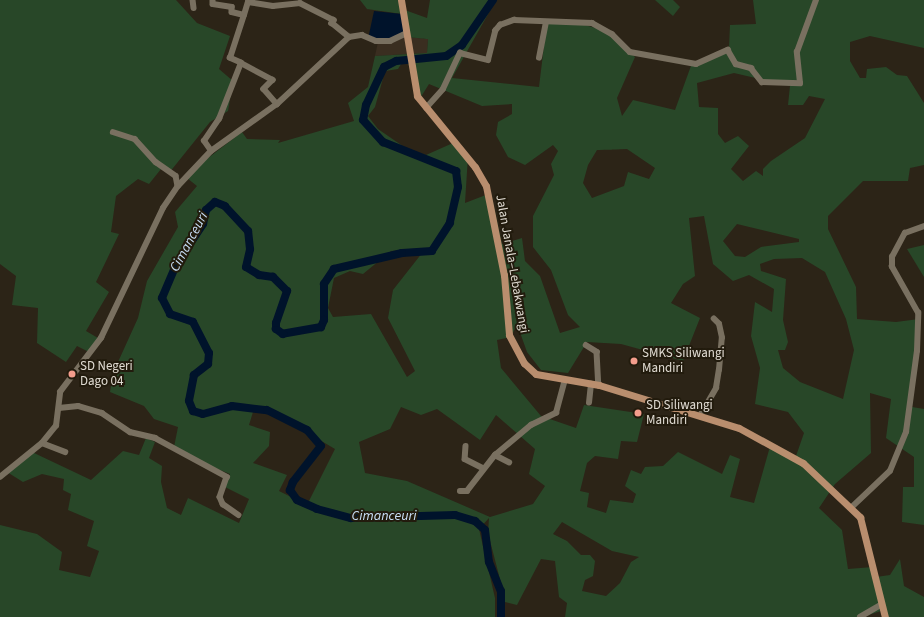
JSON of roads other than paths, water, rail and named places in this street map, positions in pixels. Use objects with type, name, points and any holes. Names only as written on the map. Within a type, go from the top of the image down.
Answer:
[{"type":"main road","points":[[401,0],[405,34]]},
{"type":"main road","name":"Jalan Janala–Lebakwangi","points":[[405,34],[417,96],[484,181],[504,275],[510,335],[529,369],[565,380],[595,384],[739,428],[780,449],[803,463],[860,516],[884,617]]},
{"type":"street","points":[[193,0],[194,8]]},
{"type":"street","points":[[213,0],[213,4],[232,7],[232,12],[244,15]]},
{"type":"street","points":[[426,108],[443,89],[460,53],[490,59],[495,31],[500,25],[521,20],[546,23],[592,23],[612,34],[630,52],[696,64],[728,50],[736,64],[751,68],[762,82],[800,83],[797,52],[816,0]]},
{"type":"street","points":[[277,104],[264,89],[273,80],[230,58],[248,2],[273,6],[300,3],[334,20],[332,23],[349,37]]},
{"type":"street","points":[[539,58],[546,23]]},
{"type":"street","points":[[0,477],[42,443],[56,426],[60,392],[101,338],[163,208],[178,186],[211,151],[277,104],[349,37],[362,35],[376,41],[390,41],[405,34]]},
{"type":"street","points":[[211,151],[204,141],[219,119],[242,63]]},
{"type":"street","points":[[113,132],[135,139],[156,162],[176,176],[178,186]]},
{"type":"street","points":[[852,507],[890,471],[906,432],[917,351],[918,313],[892,267],[892,257],[905,233],[924,226]]},
{"type":"street","points":[[700,416],[716,388],[722,338],[719,324],[714,319]]},
{"type":"street","points":[[722,338],[726,332]]},
{"type":"street","points":[[586,345],[597,352],[595,384],[589,403]]},
{"type":"street","points":[[460,492],[467,491],[483,468],[531,425],[556,413],[565,380]]},
{"type":"street","points":[[59,408],[78,406],[102,412],[130,432],[155,438],[227,477],[220,497],[223,504],[239,515]]},
{"type":"street","points":[[42,443],[65,452]]},
{"type":"street","points":[[466,446],[465,459],[483,468]]},
{"type":"street","points":[[496,455],[509,462]]},
{"type":"street","points":[[860,617],[881,605]]},
{"type":"water","points":[[374,11],[402,14],[404,32],[392,41],[368,39]]},
{"type":"waterway","name":"Cimanceuri","points":[[493,0],[462,45],[446,56],[396,61],[384,67],[366,105],[363,120],[383,142],[456,171],[458,187],[450,223],[432,251],[402,253],[334,269],[324,284],[324,320],[321,327],[283,334],[276,329],[276,323],[287,291],[273,277],[259,275],[246,267],[250,249],[248,231],[225,206],[215,202],[206,210],[203,224],[176,265],[162,298],[170,314],[193,322],[209,353],[208,364],[194,375],[189,401],[193,411],[203,414],[232,406],[267,410],[307,430],[321,446],[293,482],[290,490],[297,500],[317,509],[351,518],[455,515],[475,521],[485,530],[489,562],[501,591],[501,617]]},
{"type":"place","name":"SMKS Siliwangi Mandiri","points":[[634,361]]},
{"type":"place","name":"SD Negeri Dago 04","points":[[72,374]]},
{"type":"place","name":"SD Siliwangi Mandiri","points":[[638,413]]}]
